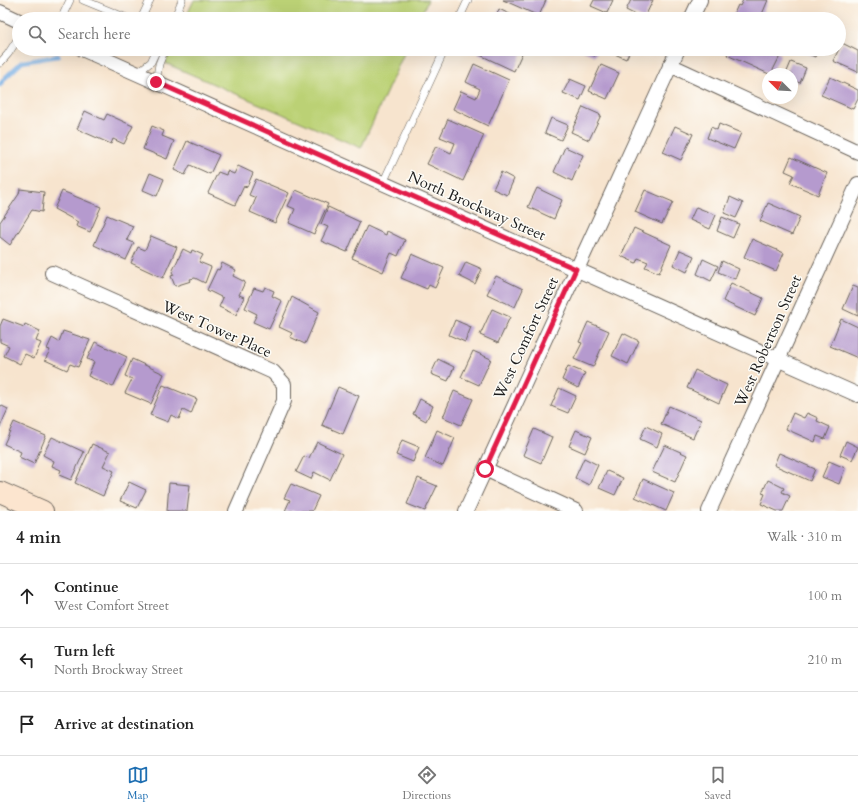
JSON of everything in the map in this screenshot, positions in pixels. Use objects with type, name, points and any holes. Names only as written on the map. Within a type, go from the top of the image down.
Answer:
[{"type":"street","points":[[694,12],[700,0]]},
{"type":"street","points":[[0,12],[12,18]]},
{"type":"street","name":"North Brockway Street","points":[[98,56],[858,395]]},
{"type":"street","name":"West Comfort Street","points":[[466,511],[674,56]]},
{"type":"street","points":[[670,65],[858,152]]},
{"type":"street","name":"West Robertson Street","points":[[709,511],[858,184]]},
{"type":"street","name":"West Tower Place","points":[[52,273],[273,372],[284,384],[284,401],[236,511]]},
{"type":"street","points":[[485,469],[576,511]]},
{"type":"street","points":[[0,492],[30,508]]},
{"type":"lane","points":[[65,12],[70,0]]},
{"type":"lane","points":[[83,0],[112,12]]},
{"type":"lane","points":[[144,12],[150,0]]},
{"type":"lane","points":[[177,12],[182,0]]},
{"type":"lane","points":[[462,12],[468,0]]},
{"type":"lane","points":[[0,62],[12,48]]},
{"type":"lane","points":[[136,73],[151,62],[154,56]]},
{"type":"lane","points":[[156,82],[159,64],[162,56]]},
{"type":"lane","points":[[383,183],[442,56]]},
{"type":"green space","points":[[194,0],[428,0],[422,12],[188,12]]},
{"type":"green space","points":[[168,56],[403,56],[361,148],[165,63]]},
{"type":"building","points":[[503,0],[546,0],[541,12],[530,12]]},
{"type":"building","points":[[594,0],[613,0],[607,12],[591,6]]},
{"type":"building","points":[[631,0],[653,0],[647,12],[630,12],[626,10]]},
{"type":"building","points":[[743,0],[768,0],[763,12],[735,12],[738,5],[740,6]]},
{"type":"building","points":[[499,9],[505,12],[498,12]]},
{"type":"building","points":[[846,45],[858,51],[858,72],[833,61],[836,56],[846,56]]},
{"type":"building","points":[[482,56],[521,56],[514,71]]},
{"type":"building","points":[[619,56],[628,56],[626,59]]},
{"type":"building","points":[[729,56],[780,56],[774,68],[762,68],[762,71]]},
{"type":"building","points":[[791,62],[806,68],[800,83],[798,82],[798,68],[788,68]]},
{"type":"building","points":[[474,64],[509,80],[488,126],[453,109],[461,91],[476,98],[480,89],[466,82]]},
{"type":"building","points":[[601,65],[619,73],[607,99],[589,91]]},
{"type":"building","points":[[830,77],[858,90],[858,99],[853,109],[821,95]]},
{"type":"building","points":[[570,79],[586,86],[580,100],[563,93]]},
{"type":"building","points":[[583,107],[601,115],[589,140],[571,132]]},
{"type":"building","points":[[85,111],[104,120],[107,114],[133,126],[124,144],[113,139],[111,144],[77,129]]},
{"type":"building","points":[[551,118],[568,125],[561,140],[545,133]]},
{"type":"building","points":[[448,119],[484,135],[463,181],[427,164],[436,146],[451,153],[455,143],[440,137]]},
{"type":"building","points":[[719,124],[741,133],[734,149],[707,138],[711,127],[717,130]]},
{"type":"building","points":[[152,126],[164,131],[162,136],[174,141],[167,159],[143,149]]},
{"type":"building","points":[[675,126],[693,134],[681,160],[663,152]]},
{"type":"building","points":[[187,141],[219,155],[210,174],[190,165],[185,175],[174,170]]},
{"type":"building","points":[[565,147],[583,155],[572,181],[554,172]]},
{"type":"building","points":[[791,157],[827,173],[818,195],[790,183],[794,175],[785,171]]},
{"type":"building","points":[[238,166],[253,173],[247,187],[244,186],[235,205],[208,193],[218,172],[226,175],[227,171],[234,174]]},
{"type":"building","points":[[501,172],[514,179],[507,195],[493,189]]},
{"type":"building","points":[[150,173],[164,179],[157,196],[143,190]]},
{"type":"building","points":[[256,179],[289,193],[275,223],[250,212],[256,198],[249,195]]},
{"type":"building","points":[[537,188],[562,200],[554,219],[528,207]]},
{"type":"building","points":[[20,189],[44,192],[42,212],[32,210],[10,245],[0,237],[0,222],[19,194]]},
{"type":"building","points":[[296,190],[328,204],[314,234],[289,223],[295,209],[288,206]]},
{"type":"building","points":[[645,190],[673,202],[662,224],[635,212]]},
{"type":"building","points":[[62,191],[101,207],[90,232],[76,226],[78,222],[54,209]]},
{"type":"building","points":[[730,197],[743,203],[736,218],[724,213]]},
{"type":"building","points":[[768,203],[800,217],[792,235],[760,221]]},
{"type":"building","points":[[328,207],[360,222],[347,252],[321,241],[328,227],[321,224]]},
{"type":"building","points":[[696,207],[716,215],[710,229],[690,220]]},
{"type":"building","points":[[107,215],[133,226],[127,240],[134,243],[126,260],[94,245]]},
{"type":"building","points":[[722,217],[739,224],[733,238],[717,231]]},
{"type":"building","points":[[367,226],[386,235],[387,231],[405,240],[398,256],[391,253],[383,272],[352,258]]},
{"type":"building","points":[[634,228],[671,245],[659,273],[645,267],[648,262],[638,258],[636,263],[621,256]]},
{"type":"building","points":[[151,236],[177,247],[163,278],[131,263],[138,247],[145,250]]},
{"type":"building","points":[[752,239],[784,253],[776,271],[744,257]]},
{"type":"building","points":[[183,249],[191,253],[192,250],[203,255],[199,262],[211,267],[205,283],[195,278],[190,279],[191,281],[175,286],[171,276],[174,275],[172,272]]},
{"type":"building","points":[[680,250],[694,256],[687,272],[673,265]]},
{"type":"building","points":[[412,254],[444,268],[435,288],[429,285],[427,289],[401,278]]},
{"type":"building","points":[[703,259],[718,266],[711,281],[697,274]]},
{"type":"building","points":[[722,261],[739,269],[735,279],[718,272]]},
{"type":"building","points":[[466,262],[482,269],[475,284],[459,276]]},
{"type":"building","points":[[222,263],[236,270],[233,276],[245,282],[239,295],[244,297],[236,315],[219,307],[223,298],[207,290],[217,269],[219,270]]},
{"type":"building","points":[[496,276],[523,289],[515,307],[487,294]]},
{"type":"building","points":[[731,283],[763,298],[755,316],[723,301]]},
{"type":"building","points":[[853,286],[858,288],[858,316],[843,309]]},
{"type":"building","points":[[265,287],[274,291],[272,296],[282,301],[269,329],[253,322],[257,314],[245,308],[254,288],[263,291]]},
{"type":"building","points":[[292,297],[319,312],[305,344],[290,337],[292,333],[279,327]]},
{"type":"building","points":[[492,309],[510,317],[498,343],[480,335]]},
{"type":"building","points":[[3,319],[24,327],[25,324],[40,331],[36,341],[41,343],[34,358],[25,354],[20,364],[4,356],[9,346],[0,342],[0,326]]},
{"type":"building","points":[[841,319],[858,327],[858,358],[830,346]]},
{"type":"building","points":[[455,320],[471,327],[465,342],[449,335]]},
{"type":"building","points":[[588,322],[609,331],[593,367],[574,359],[582,343],[579,342]]},
{"type":"building","points":[[63,331],[90,340],[78,367],[70,364],[67,370],[45,360],[50,350],[47,349],[52,338],[59,342]]},
{"type":"building","points":[[623,333],[639,341],[628,364],[612,356]]},
{"type":"building","points":[[95,342],[127,357],[113,387],[88,376],[94,362],[87,359]]},
{"type":"building","points":[[473,351],[491,359],[479,385],[461,377]]},
{"type":"building","points":[[132,359],[164,374],[151,404],[125,393],[132,379],[125,376]]},
{"type":"building","points":[[438,359],[454,367],[448,381],[431,374]]},
{"type":"building","points":[[568,366],[585,373],[578,388],[562,380]]},
{"type":"building","points":[[695,370],[727,385],[719,403],[687,388]]},
{"type":"building","points":[[163,385],[197,399],[191,414],[183,410],[179,419],[171,415],[168,422],[150,415]]},
{"type":"building","points":[[338,387],[359,396],[343,434],[322,425]]},
{"type":"building","points":[[559,388],[576,396],[568,413],[551,406]]},
{"type":"building","points":[[454,391],[473,399],[461,425],[443,417]]},
{"type":"building","points":[[420,399],[433,406],[426,421],[413,414]]},
{"type":"building","points":[[0,405],[8,409],[0,427]]},
{"type":"building","points":[[669,406],[701,420],[693,438],[661,424]]},
{"type":"building","points":[[793,413],[804,418],[807,413],[818,418],[817,421],[830,427],[825,439],[817,436],[815,442],[786,429]]},
{"type":"building","points":[[14,422],[46,436],[34,464],[19,457],[21,452],[4,444]]},
{"type":"building","points":[[646,426],[662,434],[657,447],[640,439]]},
{"type":"building","points":[[534,429],[552,437],[541,463],[523,455]]},
{"type":"building","points":[[437,430],[455,438],[443,466],[425,458]]},
{"type":"building","points":[[576,430],[592,437],[585,453],[569,446]]},
{"type":"building","points":[[52,437],[84,452],[71,480],[59,475],[61,470],[52,466],[54,461],[43,455]]},
{"type":"building","points":[[402,440],[419,447],[413,462],[396,455]]},
{"type":"building","points":[[846,441],[858,447],[852,460],[840,455]]},
{"type":"building","points":[[317,442],[342,454],[330,480],[314,472],[311,479],[296,472],[304,456],[309,458]]},
{"type":"building","points":[[92,444],[110,452],[103,466],[114,471],[103,496],[75,483]]},
{"type":"building","points":[[665,445],[687,455],[675,482],[652,472]]},
{"type":"building","points":[[779,453],[815,469],[810,481],[774,465]]},
{"type":"building","points":[[584,458],[598,465],[589,485],[575,478]]},
{"type":"building","points":[[829,461],[845,468],[839,484],[822,477]]},
{"type":"building","points":[[607,471],[623,478],[615,495],[599,488]]},
{"type":"building","points":[[418,478],[437,486],[425,511],[407,504]]},
{"type":"building","points":[[643,479],[674,493],[666,511],[635,497]]},
{"type":"building","points":[[768,480],[784,488],[782,492],[790,496],[783,511],[777,511],[761,504],[765,494],[762,493]]},
{"type":"building","points":[[129,482],[146,490],[137,508],[120,501]]},
{"type":"building","points":[[169,483],[190,485],[187,511],[167,511]]},
{"type":"building","points":[[291,484],[319,496],[312,511],[285,511],[290,500],[284,498]]},
{"type":"waterway","points":[[0,85],[5,78],[22,62],[58,56]]},
{"type":"route","points":[[156,82],[576,269],[485,469]]}]
